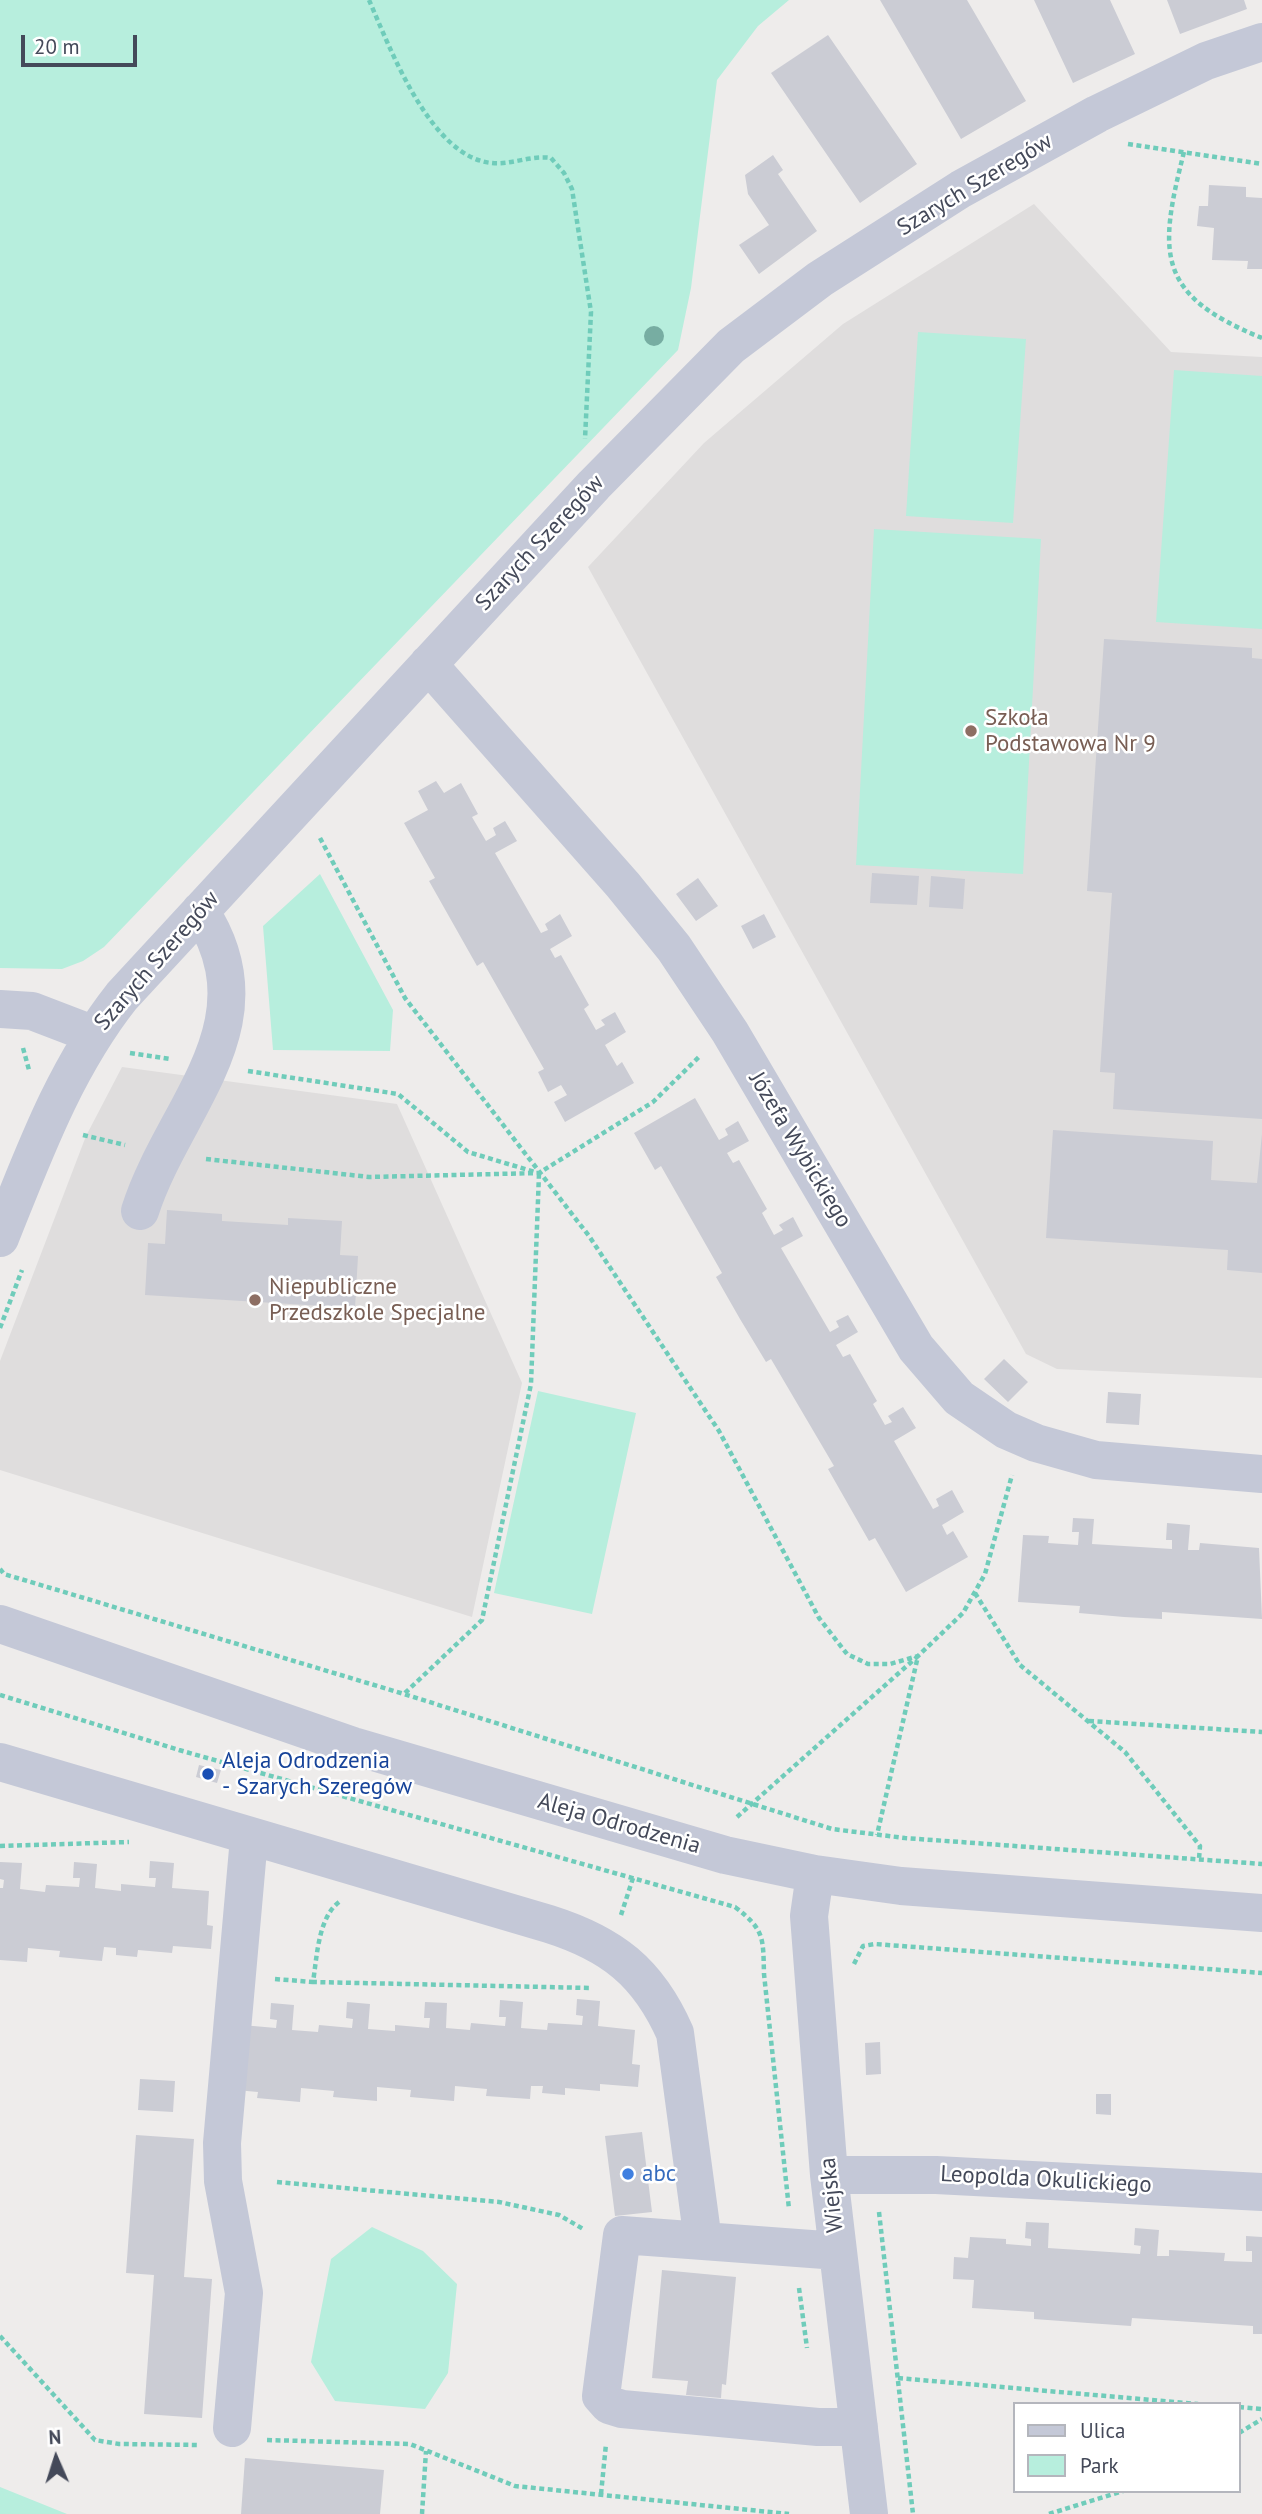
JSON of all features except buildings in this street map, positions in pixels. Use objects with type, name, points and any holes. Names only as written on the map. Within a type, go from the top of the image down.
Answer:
[{"type":"street","name":"Szarych Szeregów","points":[[0,1238],[42,1135],[92,1034],[200,911],[594,485],[731,346],[820,279],[961,189],[1097,114],[1206,61],[1262,42]]},
{"type":"street","name":"Józefa Wybickiego","points":[[428,664],[623,885],[674,947],[730,1032],[916,1348],[959,1398],[1006,1430],[1036,1443],[1096,1460],[1262,1474]]},
{"type":"street","points":[[140,1211],[148,1186],[211,1066],[222,1034],[228,1003],[226,977],[214,933],[200,911]]},
{"type":"street","points":[[0,1009],[32,1011],[92,1034]]},
{"type":"street","name":"Aleja Odrodzenia","points":[[0,1624],[354,1746],[725,1855],[815,1874],[901,1886],[1262,1913]]},
{"type":"street","points":[[0,1762],[582,1935],[611,1951],[643,1978],[664,2009],[675,2033],[703,2241]]},
{"type":"street","points":[[232,2437],[244,2293],[223,2181],[222,2143],[249,1838]]},
{"type":"street","name":"Wiejska","points":[[815,1874],[809,1916],[829,2175],[869,2514]]},
{"type":"street","name":"Leopolda Okulickiego","points":[[829,2175],[870,2174],[1262,2192]]},
{"type":"street","points":[[838,2251],[622,2235],[601,2396],[609,2405],[622,2409],[859,2427]]},
{"type":"path","points":[[369,0],[402,76],[449,143],[469,156],[492,164],[551,158],[564,173],[572,190],[591,312],[588,412],[583,451],[594,485]]},
{"type":"path","points":[[1137,145],[1262,164]]},
{"type":"path","points":[[1184,152],[1169,211],[1167,243],[1171,262],[1183,289],[1202,307],[1262,338]]},
{"type":"path","points":[[313,825],[405,998],[589,1236],[719,1432],[831,1637],[847,1654],[868,1664],[890,1664],[918,1656]]},
{"type":"path","points":[[86,1136],[164,1154],[369,1177],[539,1173],[653,1102],[706,1050]]},
{"type":"path","points":[[125,1054],[398,1094],[468,1152],[539,1173]]},
{"type":"path","points":[[404,1694],[482,1620],[531,1384],[539,1173]]},
{"type":"path","points":[[0,1328],[24,1267]]},
{"type":"path","points":[[733,1820],[963,1613],[985,1574],[1012,1474]]},
{"type":"path","points":[[0,1569],[4,1574],[404,1694],[832,1829],[877,1835],[1262,1864]]},
{"type":"path","points":[[975,1593],[1020,1665],[1125,1752],[1200,1846],[1199,1859]]},
{"type":"path","points":[[877,1835],[918,1656]]},
{"type":"path","points":[[0,1695],[179,1750],[735,1907],[753,1921],[763,1935],[793,2248],[808,2358]]},
{"type":"path","points":[[1088,1721],[1262,1732]]},
{"type":"path","points":[[0,1846],[138,1842]]},
{"type":"path","points":[[313,1982],[323,1928],[332,1907],[348,1896]]},
{"type":"path","points":[[853,1968],[863,1946],[875,1944],[1262,1973]]},
{"type":"path","points":[[236,1977],[313,1982],[602,1988]]},
{"type":"path","points":[[870,2174],[878,2207],[913,2514]]},
{"type":"path","points":[[277,2182],[499,2202],[559,2215],[582,2230],[622,2235]]},
{"type":"path","points":[[0,2336],[94,2440],[119,2444],[194,2447],[232,2437],[410,2444],[515,2486],[789,2514]]},
{"type":"path","points":[[898,2378],[1175,2402]]},
{"type":"path","points":[[601,2495],[609,2405]]},
{"type":"path","points":[[1241,2407],[1262,2409]]},
{"type":"path","points":[[1241,2432],[1262,2419]]},
{"type":"path","points":[[422,2514],[426,2451]]},
{"type":"path","points":[[1049,2514],[1117,2493]]},
{"type":"shaded area","name":"Szkoła Podstawowa Nr 9","points":[[1034,204],[1171,352],[1262,357],[1262,1378],[1057,1369],[1026,1354],[588,567],[704,443],[843,324]]},
{"type":"shaded area","name":"Niepubliczne Przedszkole Specjalne","points":[[122,1067],[397,1104],[522,1383],[472,1617],[0,1470],[0,1361],[86,1136]]},
{"type":"green space","points":[[0,0],[789,0],[758,26],[717,80],[691,288],[678,350],[104,947],[83,961],[62,969],[0,968]]},
{"type":"green space","points":[[918,332],[1026,339],[1013,523],[906,516]]},
{"type":"green space","points":[[1174,370],[1262,376],[1262,629],[1156,622]]},
{"type":"green space","points":[[874,529],[1041,539],[1023,874],[856,865]]},
{"type":"green space","points":[[320,874],[393,1010],[390,1051],[273,1050],[263,926]]},
{"type":"green space","points":[[538,1391],[636,1413],[592,1614],[494,1593]]},
{"type":"green space","points":[[372,2227],[423,2251],[457,2284],[448,2373],[425,2409],[335,2401],[311,2362],[331,2259]]},
{"type":"green space","points":[[0,2487],[67,2514],[0,2514]]},
{"type":"place","name":"Szkoła Podstawowa Nr 9","points":[[971,731]]},
{"type":"place","name":"Niepubliczne Przedszkole Specjalne","points":[[255,1300]]},
{"type":"place","name":"Aleja Odrodzenia - Szarych Szeregów","points":[[208,1774]]},
{"type":"place","name":"abc","points":[[628,2174]]}]
